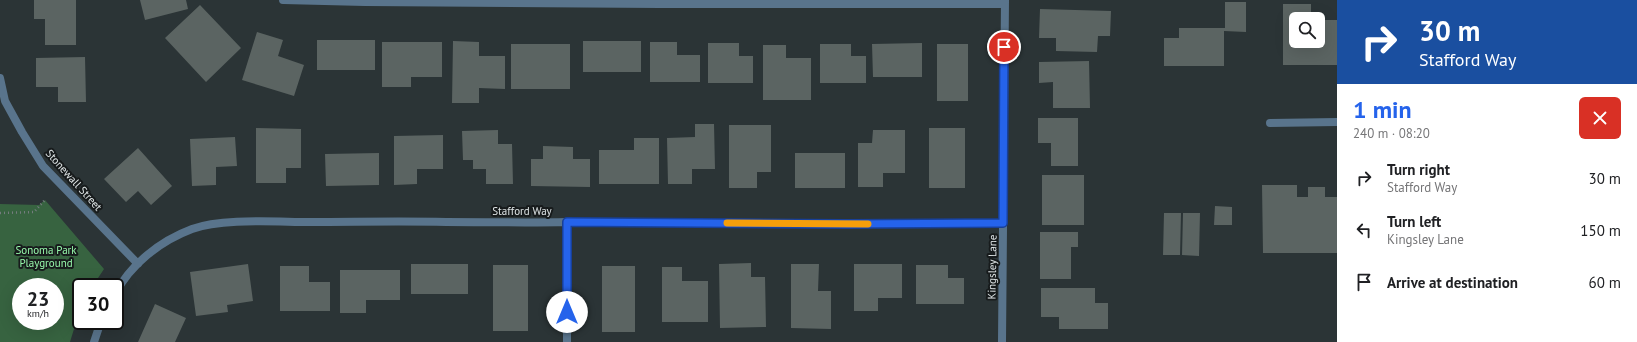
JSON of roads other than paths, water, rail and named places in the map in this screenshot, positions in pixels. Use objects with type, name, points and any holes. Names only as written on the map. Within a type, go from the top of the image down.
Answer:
[{"type":"street","points":[[283,0],[660,4],[1005,2]]},
{"type":"street","name":"Kingsley Lane","points":[[1002,342],[1005,2]]},
{"type":"street","name":"Stonewall Street","points":[[0,78],[5,101],[43,166],[138,264]]},
{"type":"street","points":[[1270,123],[1337,122]]},
{"type":"street","points":[[567,222],[567,342]]},
{"type":"street","name":"Stafford Way","points":[[124,279],[155,248],[192,229],[216,223],[1003,223]]},
{"type":"street","points":[[94,342],[98,330]]},
{"type":"park label","name":"Sonoma Park Playground","points":[[46,256]]}]
